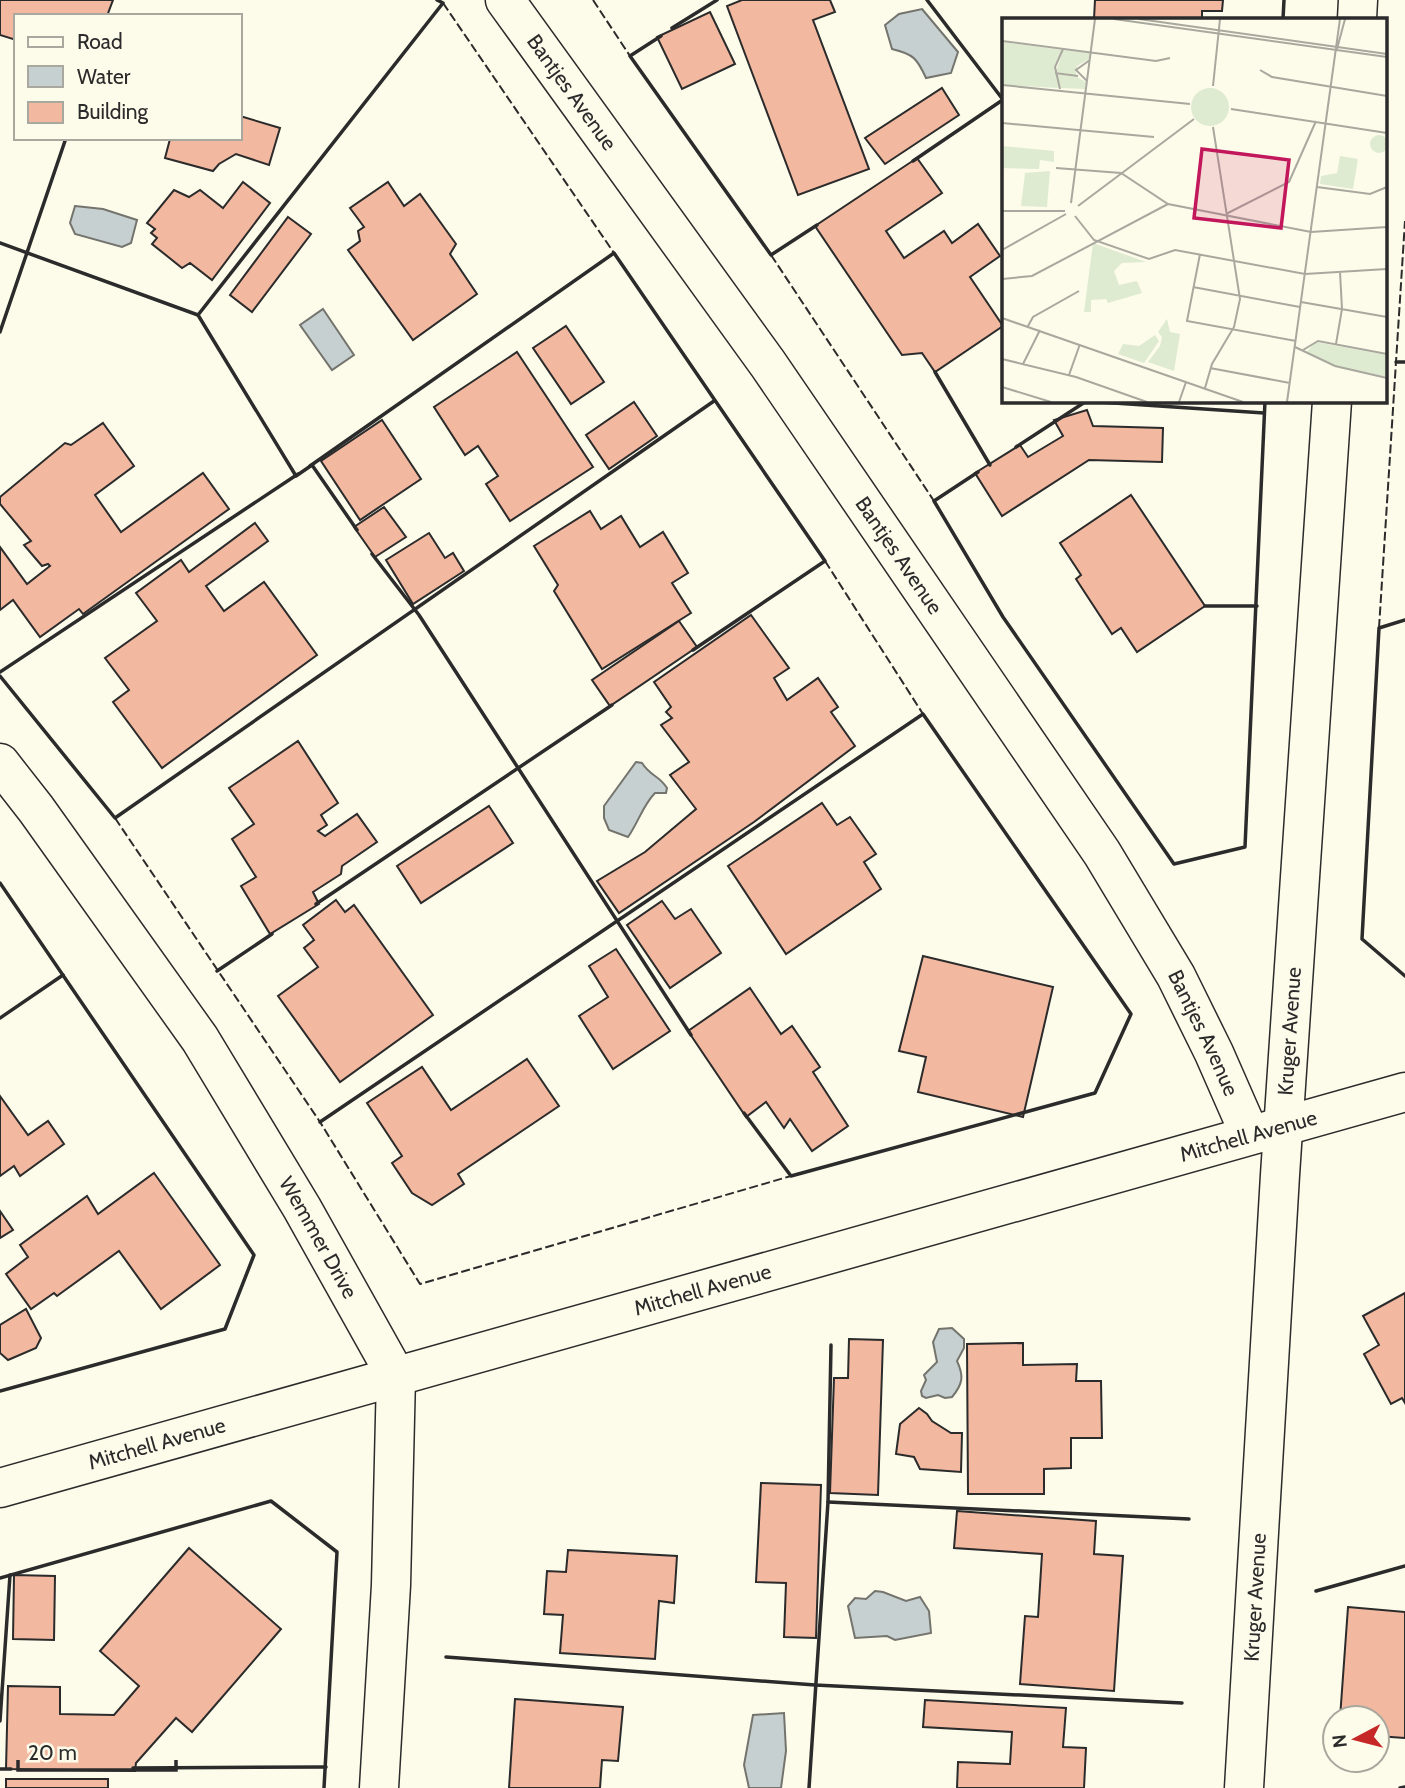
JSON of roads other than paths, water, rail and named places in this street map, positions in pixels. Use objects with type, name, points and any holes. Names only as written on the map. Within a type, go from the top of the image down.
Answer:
[{"type":"street","name":"Bantjes Avenue","points":[[505,0],[775,375],[1102,853],[1176,975],[1214,1053],[1267,1131]]},
{"type":"street","points":[[1357,18],[1358,0]]},
{"type":"street","name":"Kruger Avenue","points":[[1244,1788],[1267,1131],[1332,402]]},
{"type":"street","name":"Wemmer Drive","points":[[0,763],[36,809],[200,1039],[302,1208],[396,1376]]},
{"type":"street","name":"Mitchell Avenue","points":[[0,1488],[1405,1092]]},
{"type":"street","points":[[379,1788],[391,1585],[396,1376]]},
{"type":"water","points":[[922,9],[958,52],[951,73],[926,78],[913,58],[892,49],[885,25],[899,14]]},
{"type":"water","points":[[75,206],[103,209],[137,220],[131,243],[122,247],[75,234],[70,223]]},
{"type":"water","points":[[323,309],[354,355],[332,370],[300,325]]},
{"type":"water","points":[[636,762],[642,763],[667,788],[666,793],[655,793],[651,798],[628,837],[609,830],[604,818],[604,806]]},
{"type":"water","points":[[952,1328],[964,1339],[964,1348],[957,1361],[961,1371],[960,1384],[952,1397],[938,1395],[926,1398],[921,1391],[926,1380],[924,1375],[937,1362],[933,1342],[939,1329]]},
{"type":"water","points":[[875,1591],[906,1601],[920,1597],[929,1611],[931,1633],[895,1640],[887,1636],[855,1638],[848,1606],[855,1598],[866,1599]]},
{"type":"water","points":[[784,1713],[786,1751],[781,1788],[749,1788],[744,1765],[753,1715]]}]
